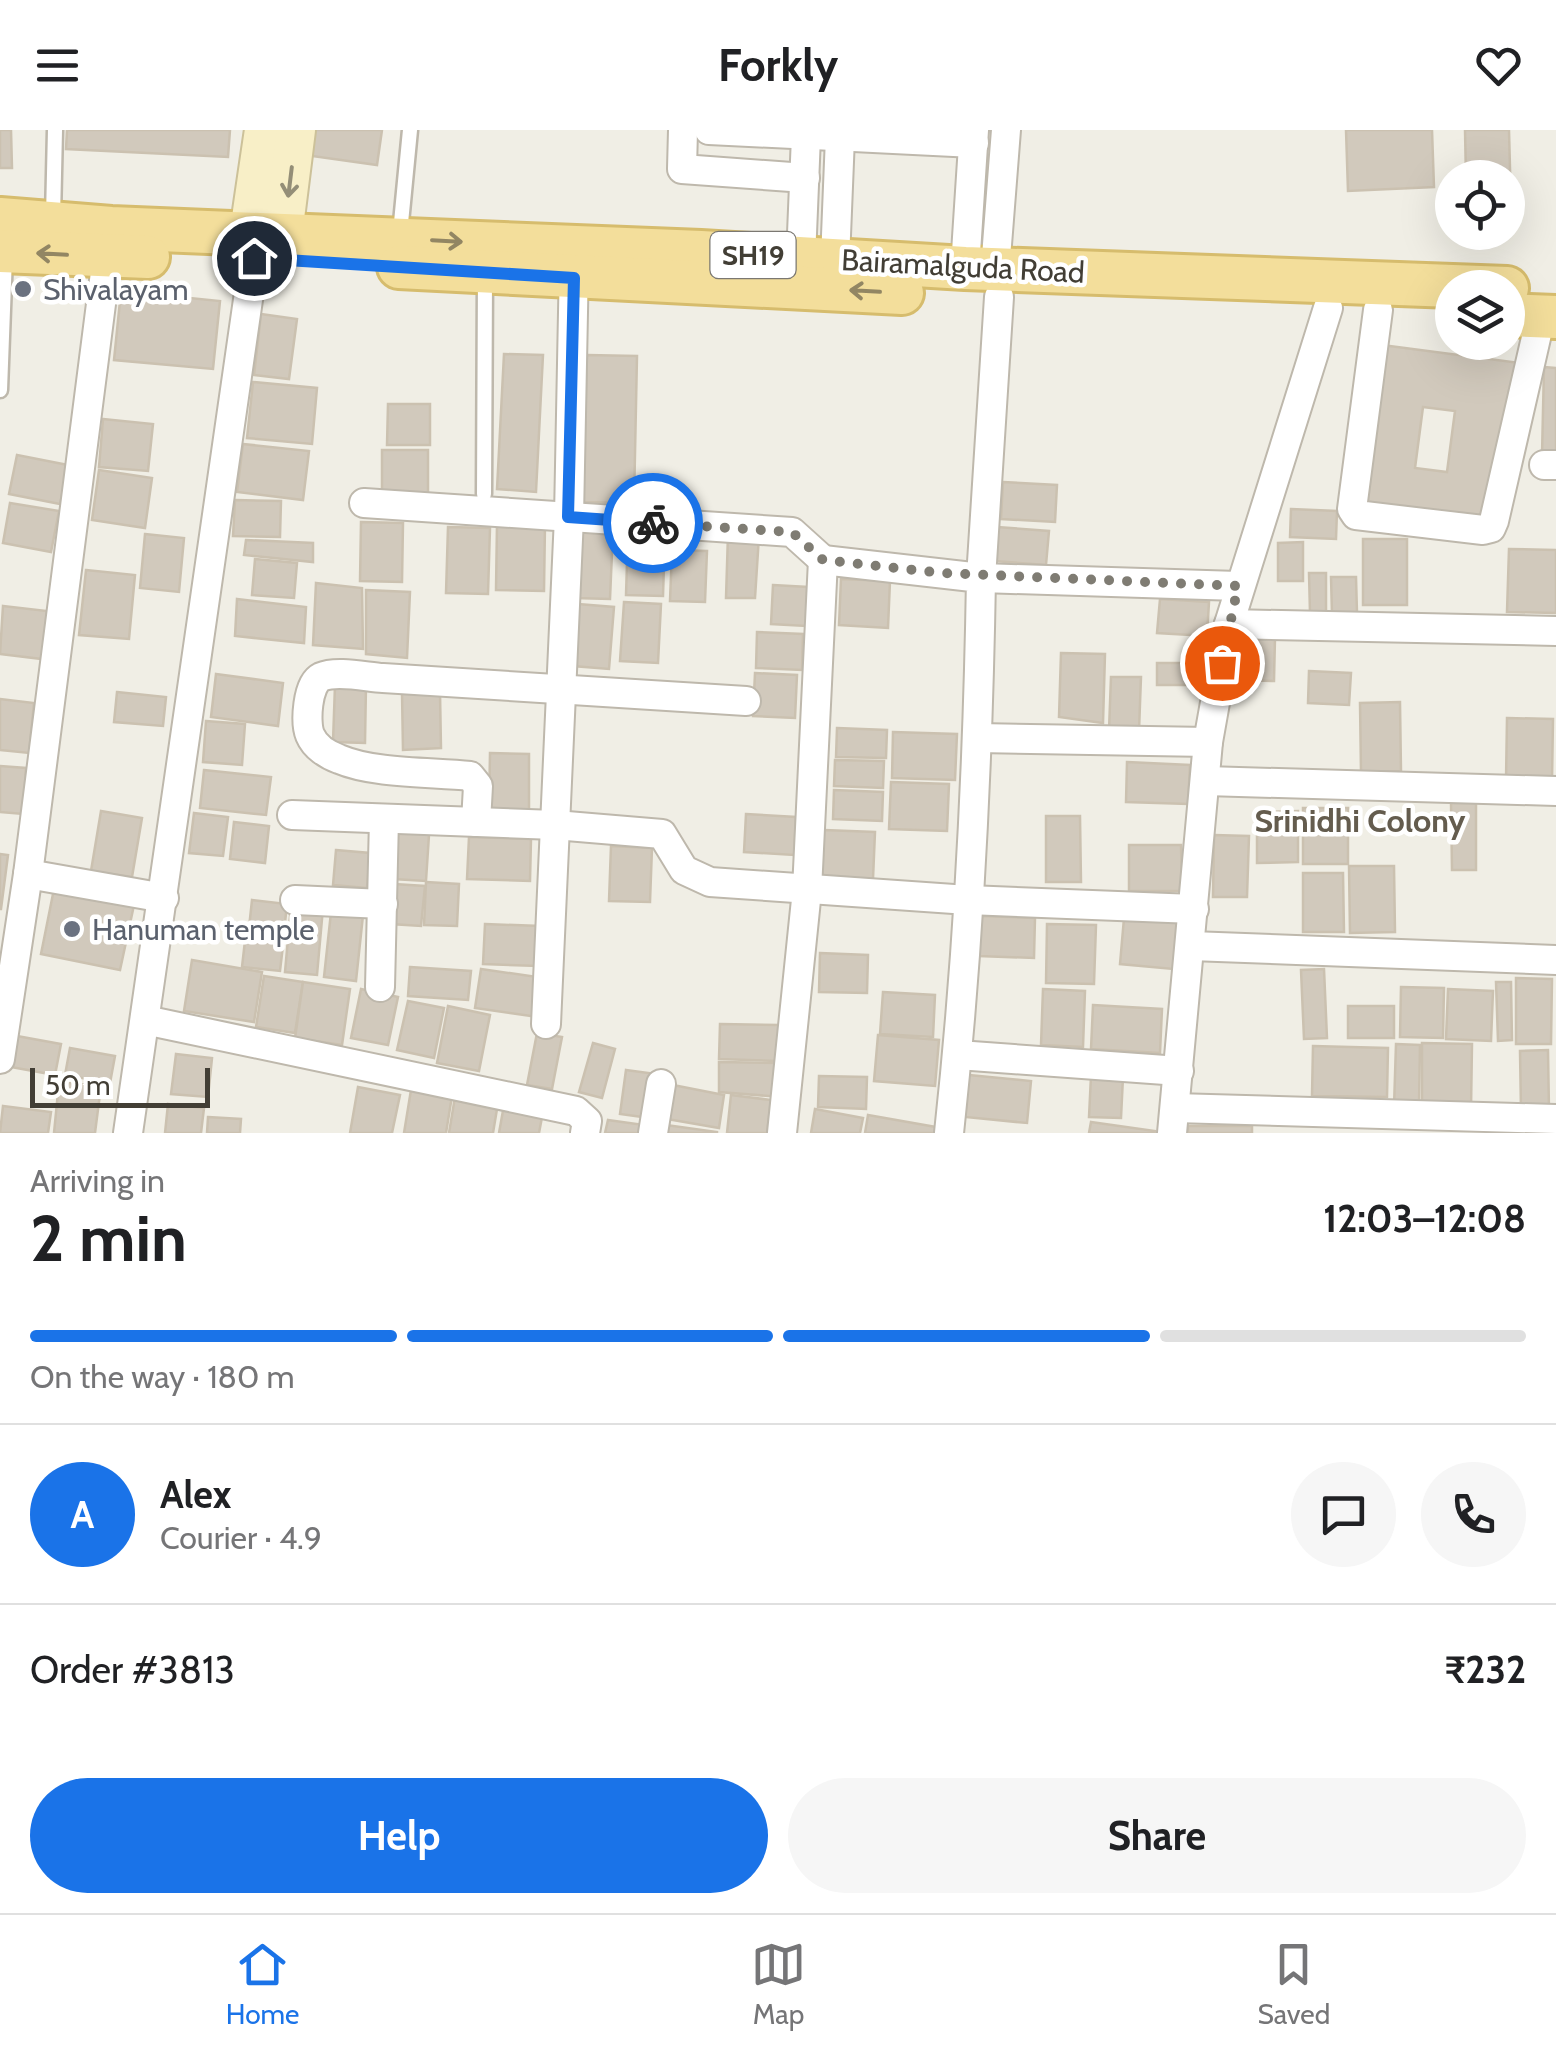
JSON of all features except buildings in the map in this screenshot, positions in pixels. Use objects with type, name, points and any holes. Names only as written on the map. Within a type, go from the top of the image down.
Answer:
[{"type":"main road","name":"Bairamalguda Road","points":[[2,241],[52,222],[262,241],[485,273],[574,263],[818,259],[1328,308],[1435,312]]},
{"type":"main road","name":"Bairamalguda Road","points":[[2,241],[107,257],[262,241],[400,239],[574,263],[987,278],[1435,287]]},
{"type":"street","points":[[128,1133],[262,241],[264,130]]},
{"type":"street","points":[[262,241],[296,130]]},
{"type":"street","points":[[683,130],[682,169],[805,178]]},
{"type":"street","points":[[709,130],[840,137],[974,137],[987,278],[982,578],[978,738],[950,1133]]},
{"type":"street","points":[[987,278],[1006,130]]},
{"type":"street","points":[[806,136],[805,178],[818,259]]},
{"type":"street","points":[[818,259],[840,137]]},
{"type":"street","points":[[0,1058],[28,874],[107,257]]},
{"type":"street","points":[[546,1024],[568,517],[574,263]]},
{"type":"street","points":[[1328,308],[1229,624],[1208,742],[1173,1120],[1556,1119]]},
{"type":"street","points":[[1378,310],[1352,509],[1356,514],[1483,530],[1491,528],[1494,521],[1540,309]]},
{"type":"street","points":[[364,504],[792,532],[823,560],[982,578],[1238,586]]},
{"type":"street","points":[[782,1133],[807,890],[823,560]]},
{"type":"street","points":[[1229,624],[1556,631]]},
{"type":"street","points":[[476,822],[478,786],[470,776],[366,766],[342,761],[318,746],[308,728],[315,682],[332,676],[746,702]]},
{"type":"street","points":[[978,738],[1208,742]]},
{"type":"street","points":[[1206,782],[1556,791]]},
{"type":"street","points":[[292,815],[555,824],[662,834],[684,870],[710,882],[968,900],[1194,909]]},
{"type":"street","points":[[380,987],[384,819]]},
{"type":"street","points":[[28,874],[164,898]]},
{"type":"street","points":[[295,900],[383,904]]},
{"type":"street","points":[[1191,946],[1556,960]]},
{"type":"street","points":[[146,1020],[576,1111],[587,1121],[585,1133]]},
{"type":"street","points":[[958,1055],[1180,1071]]},
{"type":"street","points":[[653,1133],[661,1084]]},
{"type":"lane","points":[[52,222],[55,130]]},
{"type":"lane","points":[[400,239],[410,130]]},
{"type":"lane","points":[[0,390],[2,241]]},
{"type":"lane","points":[[484,494],[485,273]]},
{"type":"way so far","points":[[653,523],[792,532],[823,560],[982,578],[1238,586],[1222,663]]},
{"type":"place","name":"Shivalayam","points":[[23,289]]},
{"type":"place","name":"Hanuman temple","points":[[72,929]]},
{"type":"district","name":"Srinidhi Colony","points":[[1360,820]]},
{"type":"route","points":[[254,258],[574,278],[568,517],[653,523]]}]
